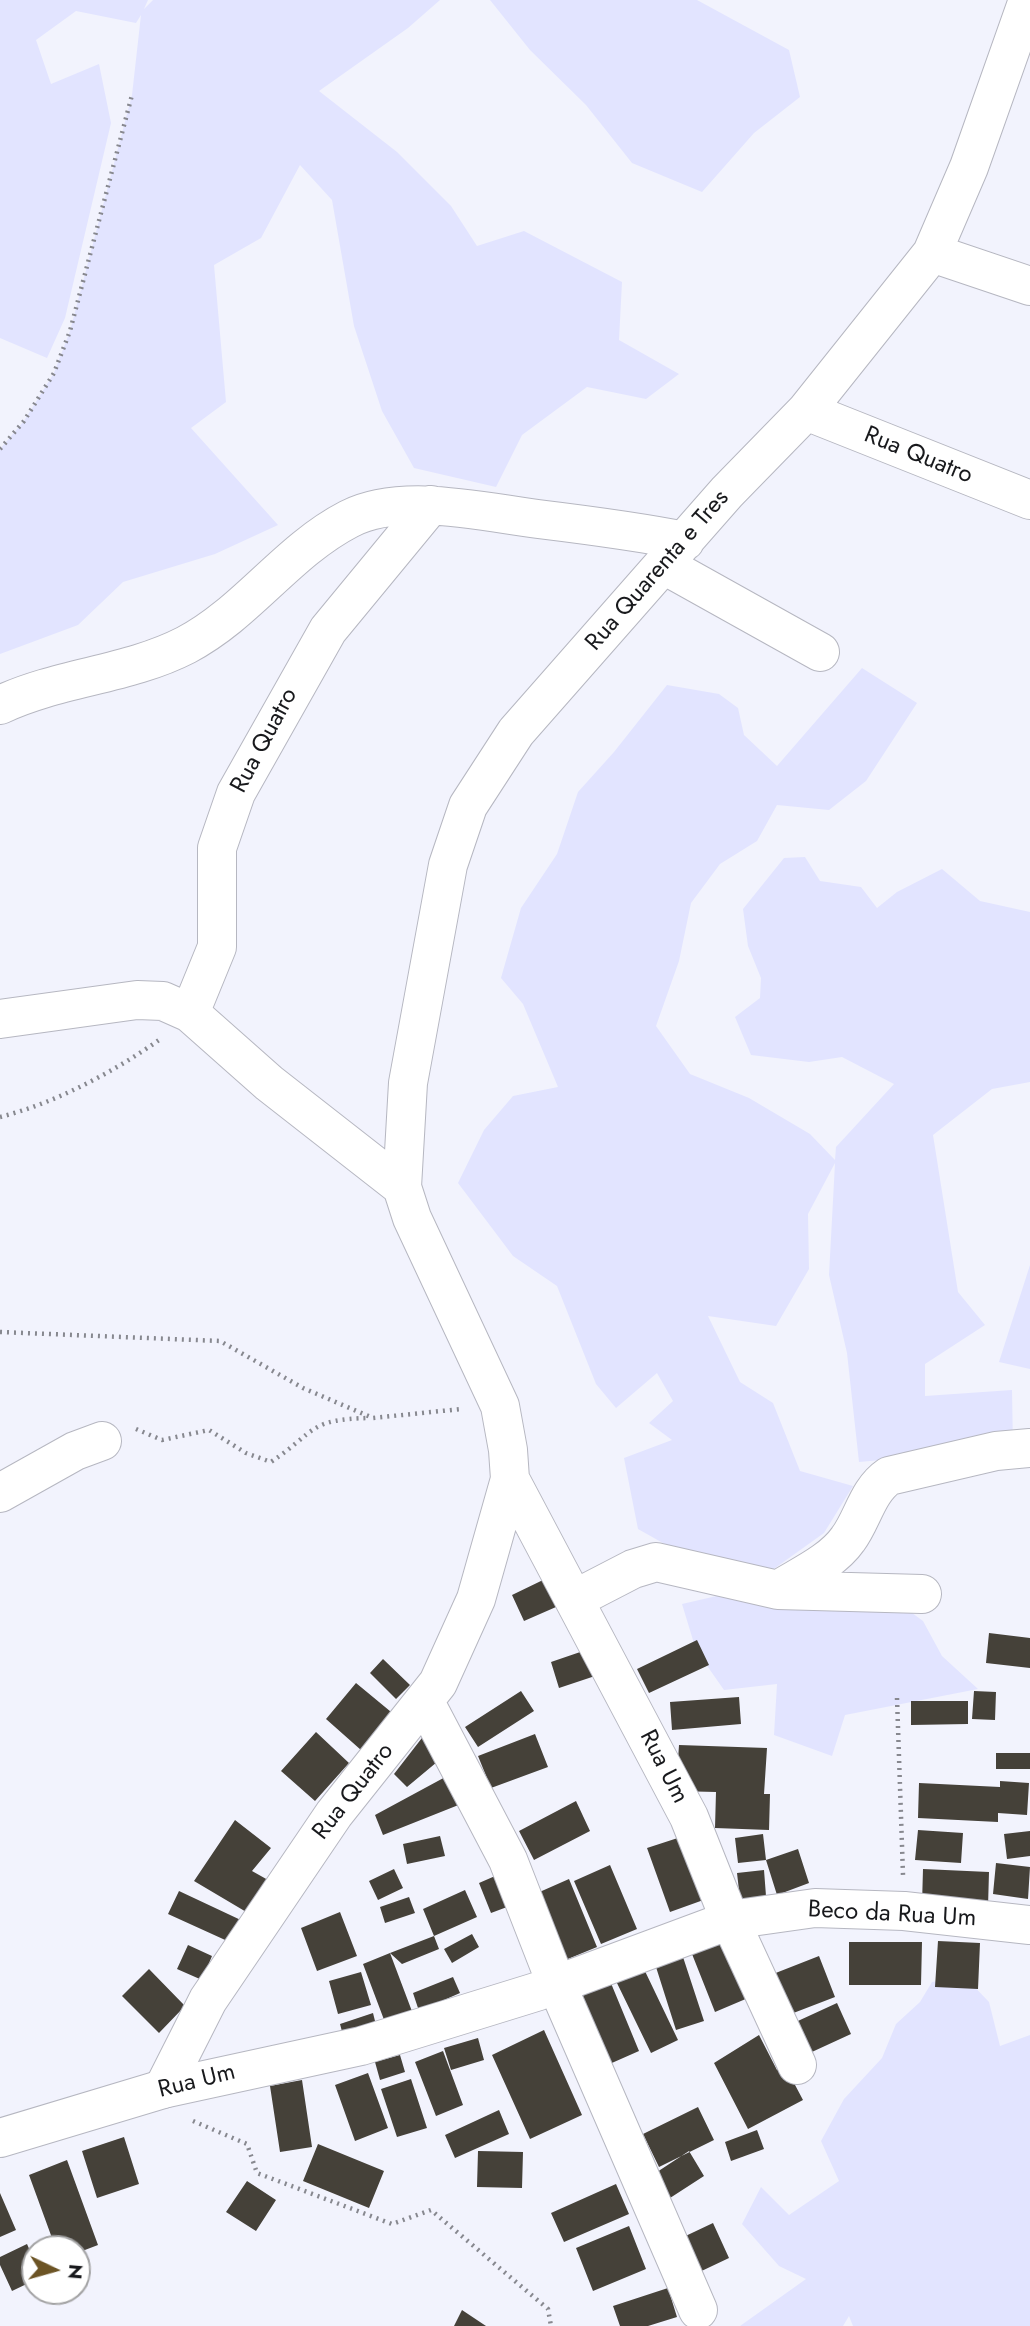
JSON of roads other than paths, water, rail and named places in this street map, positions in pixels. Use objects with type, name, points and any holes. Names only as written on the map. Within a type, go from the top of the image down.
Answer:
[{"type":"street","name":"Rua Quarenta e Tres","points":[[401,1187],[408,1083],[448,865],[468,806],[516,732],[674,553],[806,411],[932,253],[1018,65],[1028,0]]},
{"type":"street","points":[[932,253],[1030,286]]},
{"type":"street","name":"Rua Quatro","points":[[806,411],[1030,500]]},
{"type":"street","points":[[0,705],[69,680],[136,665],[171,652],[206,634],[285,564],[351,518],[378,510],[431,506],[642,532],[820,652]]},
{"type":"street","name":"Rua Quatro","points":[[190,1013],[217,947],[217,848],[236,793],[328,629],[431,506]]},
{"type":"street","points":[[0,1019],[137,1000],[163,1001],[190,1013],[270,1083],[401,1187],[412,1219],[500,1406],[510,1479]]},
{"type":"street","points":[[0,1493],[75,1451],[102,1441]]},
{"type":"street","points":[[778,1590],[846,1542],[880,1482],[889,1476],[996,1451],[1030,1448]]},
{"type":"street","name":"Rua Quatro","points":[[150,2093],[182,2047],[216,1989],[334,1814],[425,1702],[456,1649],[476,1599],[510,1479]]},
{"type":"street","name":"Rua Um","points":[[510,1479],[689,1817],[730,1920],[797,2065]]},
{"type":"street","points":[[575,1598],[633,1569],[656,1562],[778,1590],[922,1594]]},
{"type":"street","points":[[425,1702],[508,1860],[556,1983],[698,2310]]},
{"type":"street","name":"Beco da Rua Um","points":[[556,1983],[730,1920],[815,1908],[904,1911],[1030,1925]]},
{"type":"street","name":"Rua Um","points":[[0,2138],[150,2093],[361,2046],[556,1983]]}]
